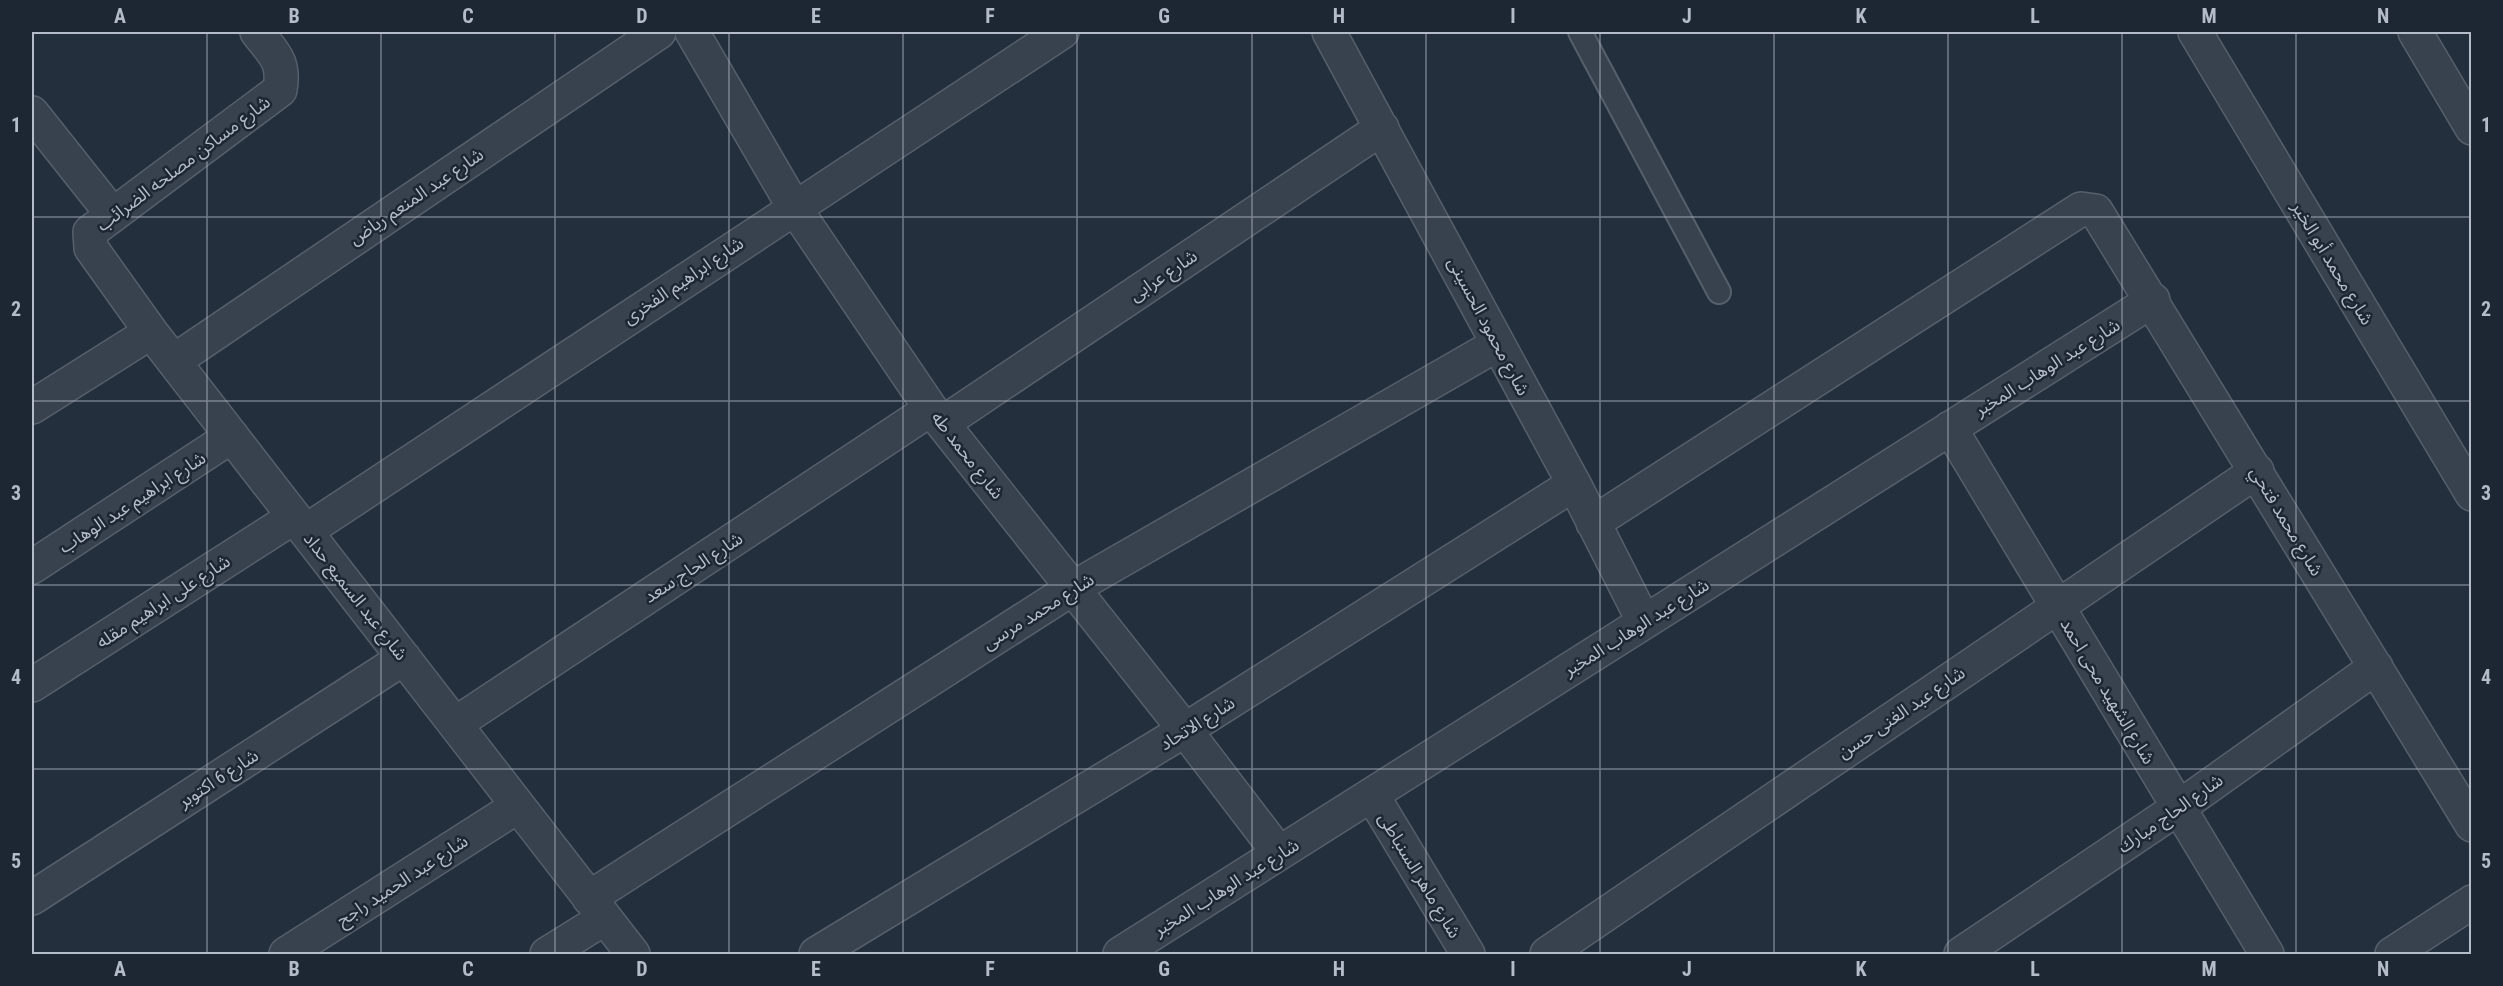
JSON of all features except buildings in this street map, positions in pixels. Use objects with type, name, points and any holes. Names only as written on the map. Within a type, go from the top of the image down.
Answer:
[{"type":"street","name":"شارع مساكن مصلحه الضرائب","points":[[102,224],[280,90],[283,72],[275,55],[257,32]]},
{"type":"street","name":"شارع عبد المنعم رياض","points":[[174,361],[659,32]]},
{"type":"street","name":"شارع محمد طه","points":[[692,32],[794,207],[937,416],[1279,853]]},
{"type":"street","name":"شارع ابراهيم الفخرى","points":[[300,524],[1062,32]]},
{"type":"street","name":"شارع محمود الحسينى","points":[[1329,32],[1574,484],[1644,622]]},
{"type":"street","name":"شارع محمد أبو الخير","points":[[2195,32],[2472,494]]},
{"type":"street","points":[[2415,32],[2472,128]]},
{"type":"street","name":"شارع عبد السميع حداد","points":[[32,113],[102,224],[91,248],[151,332],[633,954]]},
{"type":"street","name":"شارع عرابى","points":[[937,416],[1382,128]]},
{"type":"street","name":"شارع محمد فتحي","points":[[1593,523],[2081,209],[2096,211],[2102,217],[2472,825]]},
{"type":"street","name":"شارع عبد الوهاب المخبر","points":[[1120,954],[2152,300]]},
{"type":"street","points":[[32,407],[151,332]]},
{"type":"street","name":"شارع محمد مرسى","points":[[547,954],[597,908],[1073,588],[1498,344]]},
{"type":"street","name":"شارع الحاج سعد","points":[[455,724],[937,416]]},
{"type":"street","name":"شارع الشهيد محى احمد","points":[[1950,428],[2267,954]]},
{"type":"street","name":"شارع ابراهيم عبد الوهاب","points":[[32,567],[232,436]]},
{"type":"street","name":"شارع عبد الغنى حسن","points":[[1547,954],[2257,471]]},
{"type":"street","name":"شارع الاتحاد","points":[[816,954],[1185,730],[1574,484]]},
{"type":"street","name":"شارع على ابراهيم مقله","points":[[32,685],[300,524]]},
{"type":"street","name":"شارع 6 اكتوبر","points":[[32,898],[404,658]]},
{"type":"street","name":"شارع الحاج مبارك","points":[[1961,954],[2178,808],[2376,667]]},
{"type":"street","name":"شارع ماهر السنباطى","points":[[1372,795],[1468,954]]},
{"type":"street","name":"شارع عبد الحميد راجح","points":[[286,954],[518,806]]},
{"type":"street","points":[[2392,954],[2472,902]]},
{"type":"lane","points":[[1580,32],[1719,292]]}]
